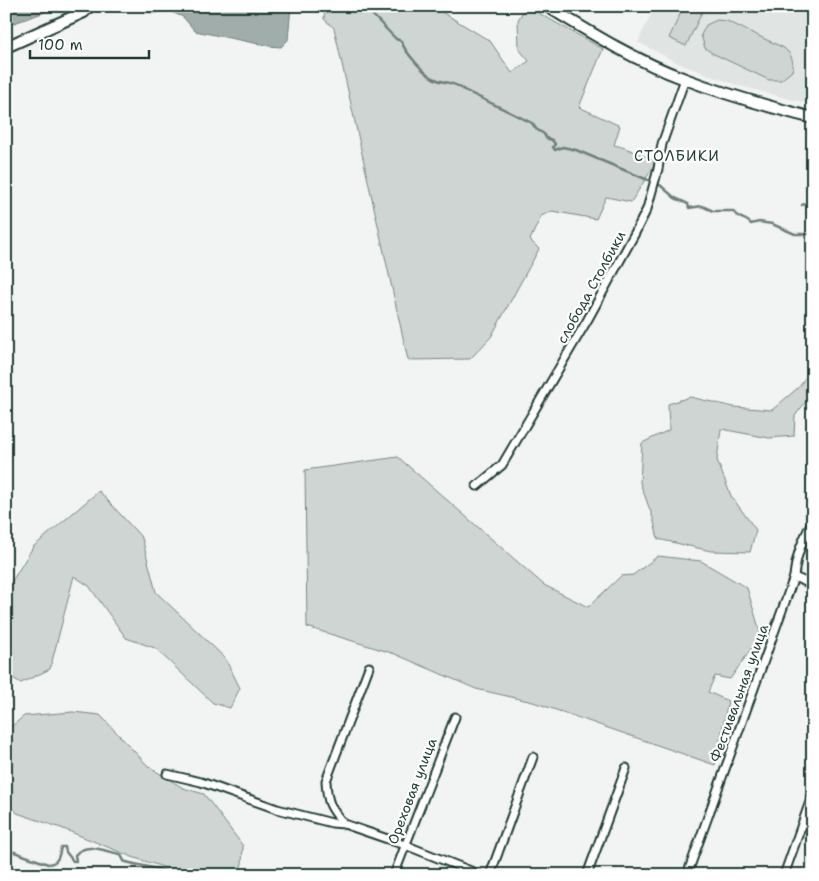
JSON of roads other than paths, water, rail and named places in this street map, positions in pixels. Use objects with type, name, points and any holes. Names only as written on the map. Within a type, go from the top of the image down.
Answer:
[{"type":"main road","points":[[6,47],[84,12],[89,6]]},
{"type":"main road","points":[[547,6],[627,52],[685,79],[813,118]]},
{"type":"street","name":"слобода Столбики","points":[[478,486],[502,465],[588,319],[647,210],[662,144],[685,79]]},
{"type":"street","name":"Фестивальная улица","points":[[687,875],[794,577],[800,546],[813,520]]},
{"type":"street","points":[[794,577],[813,585]]},
{"type":"street","points":[[344,824],[331,808],[327,796],[326,781],[369,667]]},
{"type":"street","name":"Ореховая улица","points":[[394,875],[454,717]]},
{"type":"street","points":[[490,875],[534,757]]},
{"type":"street","points":[[587,875],[626,768]]},
{"type":"street","points":[[167,774],[201,782],[277,809],[332,824],[344,824],[405,845],[480,875]]},
{"type":"street","points":[[784,875],[813,793]]},
{"type":"waterway","points":[[364,6],[396,39],[401,41],[415,62],[439,81],[456,85],[532,123],[546,138],[552,140],[555,144],[553,147],[555,150],[563,147],[576,150],[648,180]]},
{"type":"waterway","points":[[660,185],[675,198],[688,204],[689,208],[702,206],[713,211],[733,211],[737,216],[751,224],[759,222],[772,224],[795,234],[813,234]]},
{"type":"waterway","points":[[802,205],[805,204],[813,207]]},
{"type":"waterway","points":[[6,849],[48,864],[58,859],[61,847],[65,847],[66,852],[73,861],[76,861],[75,855],[80,851],[96,848],[120,854],[124,861],[127,862],[178,875]]},
{"type":"district","name":"СТОЛБИКИ","points":[[677,156]]}]
